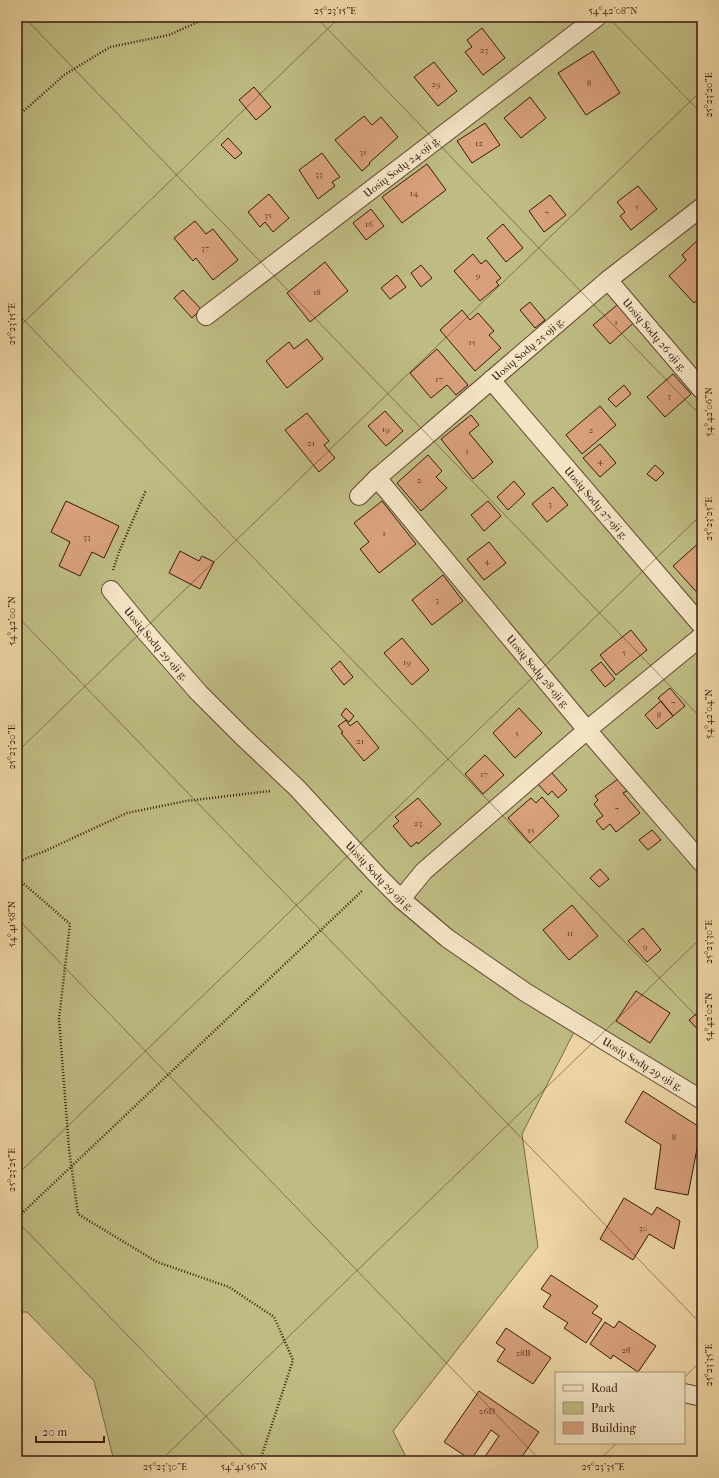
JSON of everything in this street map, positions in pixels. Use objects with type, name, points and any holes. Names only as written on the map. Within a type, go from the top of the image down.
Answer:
[{"type":"street","name":"Uosių Sodų 24-oji g.","points":[[206,316],[597,17]]},
{"type":"street","name":"Uosių Sodų 25-oji g.","points":[[358,496],[608,280],[702,207]]},
{"type":"street","name":"Uosių Sodų 26-oji g.","points":[[608,280],[702,390]]},
{"type":"street","name":"Uosių Sodų 27-oji g.","points":[[491,380],[702,626]]},
{"type":"street","name":"Uosių Sodų 28-oji g.","points":[[377,478],[587,730],[702,863]]},
{"type":"street","name":"Uosių Sodų 29-oji g.","points":[[111,590],[199,693],[297,788],[401,899],[447,938],[525,992],[702,1100]]},
{"type":"street","points":[[401,899],[424,871],[587,730],[702,636]]},
{"type":"street","points":[[685,1393],[702,1397]]},
{"type":"path","points":[[17,118],[64,75],[110,47],[169,35],[209,17]]},
{"type":"path","points":[[111,590],[113,572],[119,552],[146,490]]},
{"type":"path","points":[[17,862],[45,851],[127,813],[186,801],[297,788]]},
{"type":"path","points":[[17,1218],[378,876]]},
{"type":"path","points":[[17,878],[70,924],[59,1019],[71,1166],[78,1214],[157,1262],[230,1288],[274,1317],[293,1360],[260,1461]]},
{"type":"green space","points":[[17,17],[702,17],[702,1107],[574,1032],[522,1134],[538,1247],[393,1431],[408,1461],[114,1461],[94,1381],[27,1312],[17,1312]]},
{"type":"building","points":[[482,28],[505,58],[483,75],[465,52],[472,47],[467,40]]},
{"type":"building","points":[[593,51],[620,93],[586,115],[558,73]]},
{"type":"building","points":[[434,62],[457,91],[438,106],[414,77]]},
{"type":"building","points":[[254,87],[271,107],[256,120],[239,100]]},
{"type":"building","points":[[530,97],[546,118],[521,138],[504,118]]},
{"type":"building","points":[[364,116],[372,125],[381,117],[398,137],[362,171],[335,140]]},
{"type":"building","points":[[485,123],[500,145],[472,163],[457,141]]},
{"type":"building","points":[[228,138],[242,153],[235,159],[221,145]]},
{"type":"building","points":[[322,153],[340,177],[332,182],[335,186],[318,199],[299,170]]},
{"type":"building","points":[[427,164],[446,190],[402,223],[382,197]]},
{"type":"building","points":[[638,186],[657,209],[631,230],[620,216],[625,212],[617,202]]},
{"type":"building","points":[[269,194],[289,218],[273,232],[265,222],[260,227],[248,212]]},
{"type":"building","points":[[550,195],[566,215],[544,232],[529,211]]},
{"type":"building","points":[[371,209],[384,226],[366,240],[353,223]]},
{"type":"building","points":[[195,221],[206,234],[213,229],[238,260],[213,280],[196,258],[193,261],[174,238]]},
{"type":"building","points":[[503,224],[523,248],[506,262],[487,238]]},
{"type":"building","points":[[702,236],[702,296],[694,303],[669,276],[686,260],[682,255]]},
{"type":"building","points":[[473,254],[481,264],[486,260],[501,278],[496,282],[499,285],[480,301],[454,271]]},
{"type":"building","points":[[325,262],[348,291],[310,322],[287,293]]},
{"type":"building","points":[[421,265],[432,278],[421,287],[411,273]]},
{"type":"building","points":[[397,275],[406,287],[390,299],[381,288]]},
{"type":"building","points":[[183,290],[201,309],[192,318],[174,298]]},
{"type":"building","points":[[622,301],[638,319],[610,344],[593,325]]},
{"type":"building","points":[[530,302],[545,320],[535,328],[520,310]]},
{"type":"building","points":[[462,310],[470,320],[478,313],[494,331],[489,335],[501,348],[475,371],[440,330]]},
{"type":"building","points":[[307,339],[323,359],[287,388],[266,361],[289,342],[294,349]]},
{"type":"building","points":[[437,349],[468,385],[456,395],[447,385],[431,398],[410,373]]},
{"type":"building","points":[[673,374],[691,394],[665,417],[647,397]]},
{"type":"building","points":[[624,385],[631,394],[616,407],[608,399]]},
{"type":"building","points":[[600,406],[616,425],[582,454],[566,435]]},
{"type":"building","points":[[385,411],[403,431],[386,446],[368,426]]},
{"type":"building","points":[[307,413],[329,441],[324,445],[335,458],[319,472],[285,430]]},
{"type":"building","points":[[471,415],[479,425],[469,433],[493,462],[473,479],[441,439]]},
{"type":"building","points":[[600,444],[616,463],[600,477],[583,458]]},
{"type":"building","points":[[428,455],[442,471],[436,477],[447,488],[421,511],[397,483]]},
{"type":"building","points":[[655,465],[664,473],[656,481],[647,474]]},
{"type":"building","points":[[514,481],[525,494],[508,510],[497,497]]},
{"type":"building","points":[[553,487],[568,505],[547,522],[532,504]]},
{"type":"building","points":[[66,501],[119,526],[104,558],[92,552],[80,576],[59,566],[70,542],[51,532]]},
{"type":"building","points":[[382,501],[416,544],[379,573],[360,549],[369,542],[354,523]]},
{"type":"building","points":[[488,501],[501,516],[484,531],[471,515]]},
{"type":"building","points":[[702,540],[702,598],[673,566]]},
{"type":"building","points":[[489,542],[506,563],[484,580],[467,559]]},
{"type":"building","points":[[180,551],[199,561],[202,556],[214,562],[200,589],[169,573]]},
{"type":"building","points":[[443,575],[463,601],[432,625],[412,600]]},
{"type":"building","points":[[631,630],[647,650],[616,675],[600,655]]},
{"type":"building","points":[[402,638],[429,670],[412,685],[384,653]]},
{"type":"building","points":[[340,661],[353,677],[344,685],[331,669]]},
{"type":"building","points":[[601,662],[615,679],[605,687],[591,670]]},
{"type":"building","points":[[670,688],[685,706],[673,716],[658,698]]},
{"type":"building","points":[[661,701],[673,716],[657,729],[645,715]]},
{"type":"building","points":[[346,708],[354,716],[349,722],[341,715]]},
{"type":"building","points":[[519,708],[542,733],[515,758],[493,733]]},
{"type":"building","points":[[346,720],[350,726],[357,721],[379,748],[364,761],[341,733],[343,732],[338,726]]},
{"type":"building","points":[[485,755],[504,775],[483,794],[465,774]]},
{"type":"building","points":[[551,772],[567,790],[558,798],[552,791],[548,795],[538,784]]},
{"type":"building","points":[[618,779],[627,791],[623,793],[640,813],[616,832],[610,824],[603,830],[596,821],[603,816],[594,804],[598,800],[595,796]]},
{"type":"building","points":[[542,797],[559,816],[530,843],[508,818],[531,798],[536,803]]},
{"type":"building","points":[[418,798],[441,824],[418,844],[417,842],[411,847],[393,826],[399,821],[395,817]]},
{"type":"building","points":[[652,830],[661,840],[648,850],[639,840]]},
{"type":"building","points":[[600,869],[609,879],[599,887],[590,878]]},
{"type":"building","points":[[572,905],[598,936],[569,960],[543,930]]},
{"type":"building","points":[[643,928],[661,950],[647,962],[628,941]]},
{"type":"building","points":[[636,991],[670,1013],[650,1043],[616,1021]]},
{"type":"building","points":[[702,1009],[702,1034],[689,1020]]},
{"type":"building","points":[[643,1091],[701,1128],[688,1195],[655,1189],[661,1145],[625,1122]]},
{"type":"building","points":[[624,1198],[652,1215],[657,1207],[680,1221],[674,1249],[649,1234],[633,1260],[600,1239]]},
{"type":"building","points":[[551,1275],[598,1306],[592,1313],[602,1319],[586,1343],[564,1328],[568,1323],[543,1307],[551,1295],[541,1289]]},
{"type":"building","points":[[619,1321],[656,1346],[638,1372],[613,1355],[611,1359],[590,1344],[605,1322],[614,1328]]},
{"type":"building","points":[[506,1328],[551,1358],[533,1384],[497,1361],[505,1349],[496,1343]]},
{"type":"building","points":[[479,1391],[539,1432],[519,1461],[482,1461],[499,1436],[491,1430],[471,1460],[444,1442]]}]
